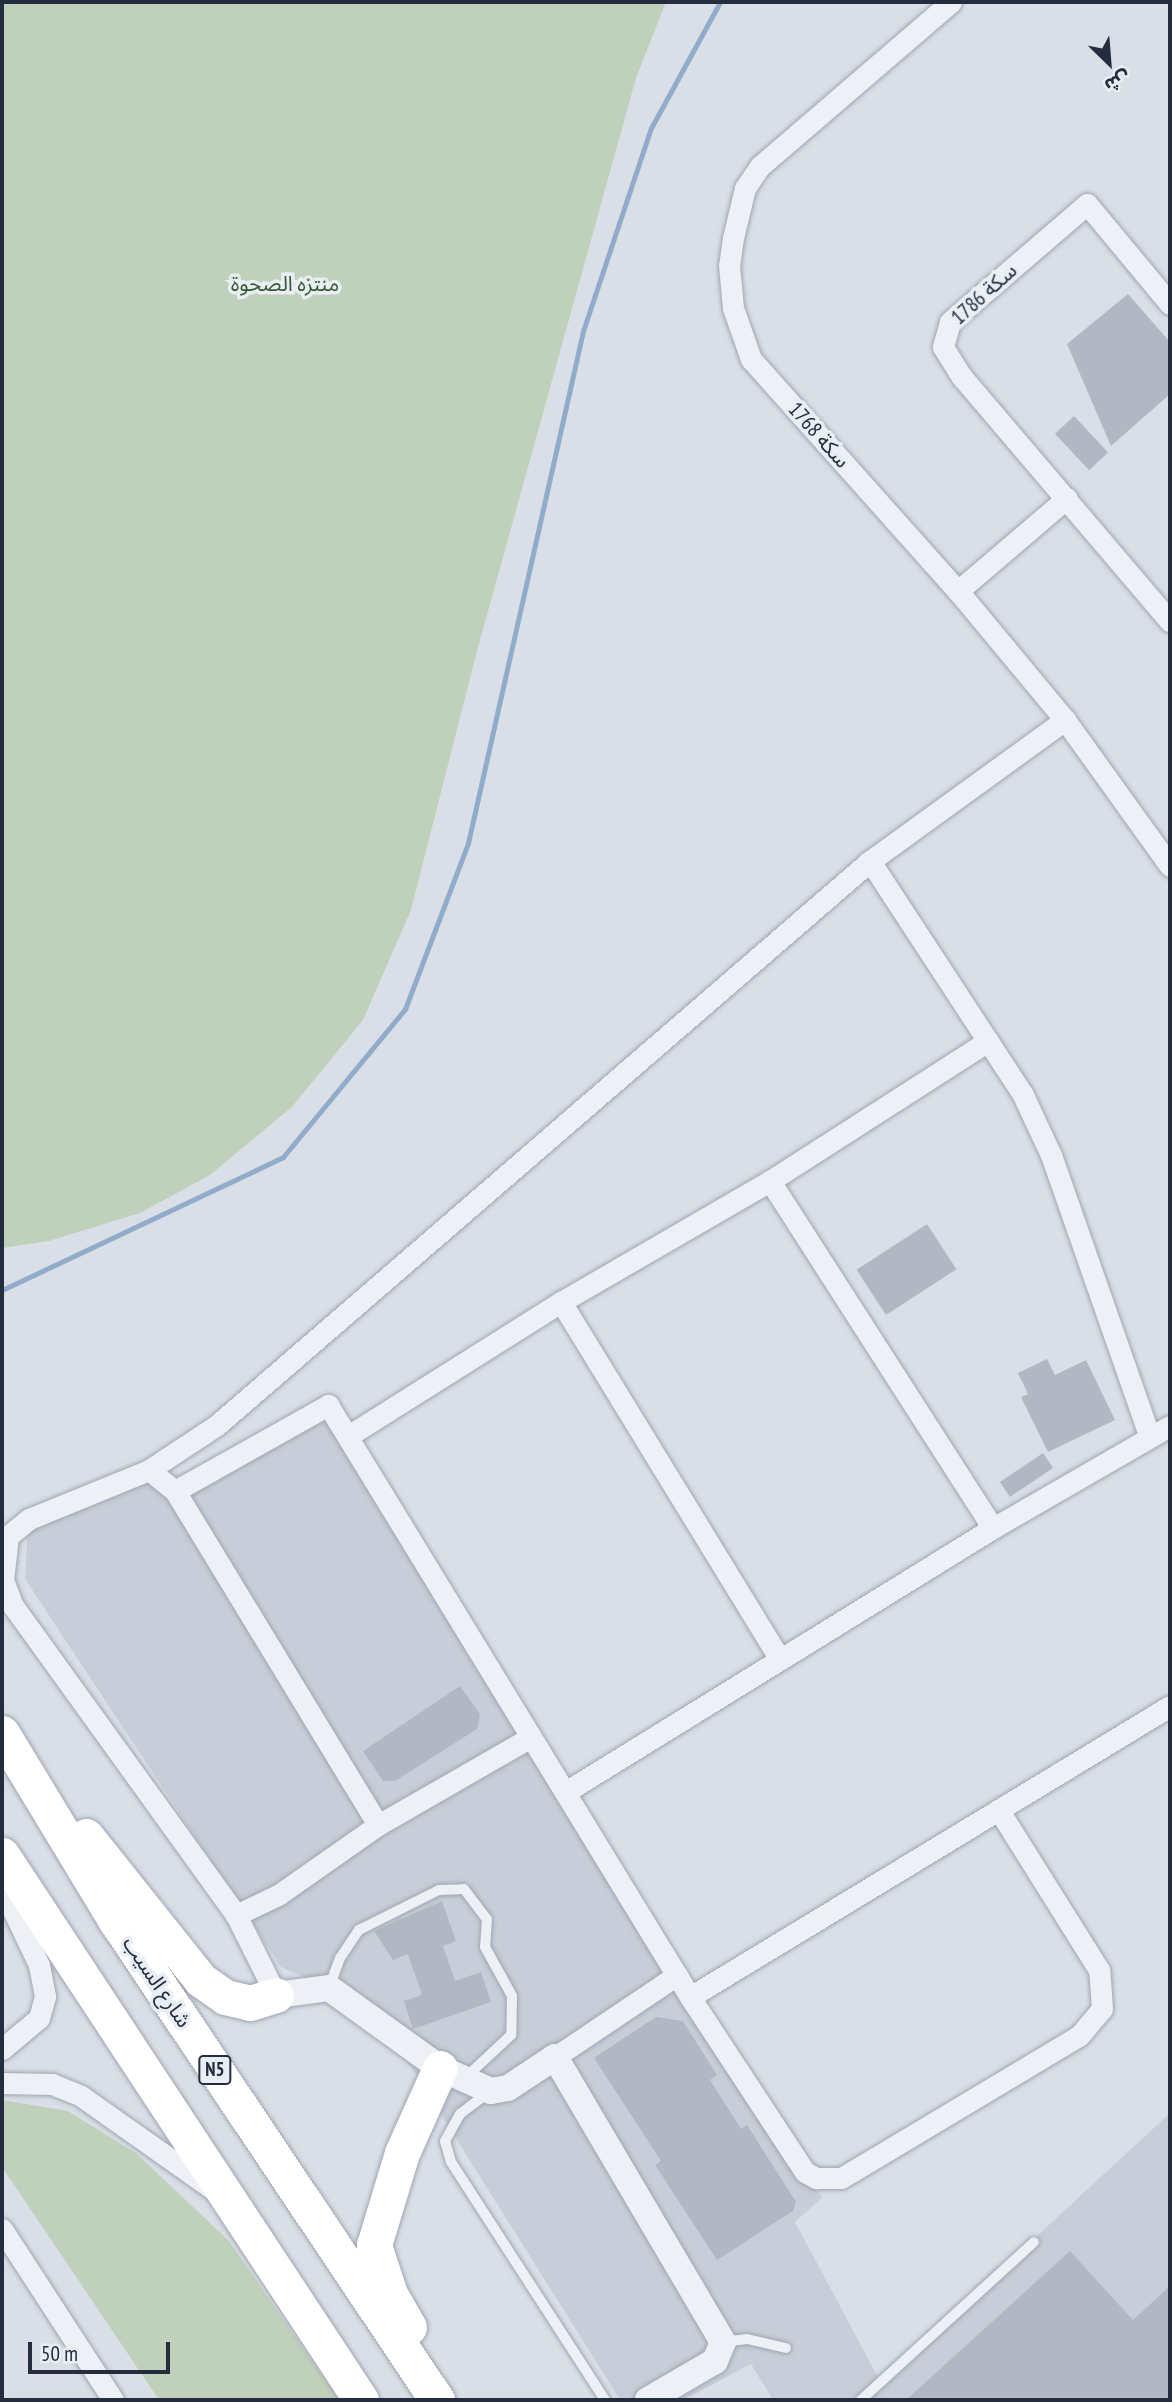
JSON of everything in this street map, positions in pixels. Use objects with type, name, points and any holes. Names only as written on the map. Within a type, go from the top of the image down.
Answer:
[{"type":"highway","points":[[2,1732],[201,1980],[225,1997],[250,2003],[276,1996]]},
{"type":"highway","name":"شارع السيب","points":[[2,1732],[116,1921],[437,2400]]},
{"type":"highway","points":[[2,1855],[361,2400]]},
{"type":"highway","points":[[449,2400],[390,2294],[374,2245],[402,2153],[453,2072]]},
{"type":"street","name":"سكة 1768","points":[[951,2],[760,166],[742,200],[729,265],[733,308],[751,359],[958,591],[1065,720],[1170,866]]},
{"type":"street","name":"سكة 1786","points":[[1170,304],[1087,204],[962,310],[944,333],[943,347],[962,377],[1068,498],[1170,621]]},
{"type":"street","points":[[958,591],[1068,498]]},
{"type":"street","points":[[677,1975],[508,2088],[491,2091],[453,2072],[329,1988],[276,1996],[236,1915],[13,1606],[3,1580],[8,1536],[29,1519],[149,1470],[218,1425],[870,861],[1065,720]]},
{"type":"street","points":[[870,861],[1023,1096],[1051,1155],[1149,1435]]},
{"type":"street","points":[[348,1436],[561,1302],[770,1181],[988,1041]]},
{"type":"street","points":[[770,1181],[993,1528]]},
{"type":"street","points":[[561,1302],[780,1659]]},
{"type":"street","points":[[175,1491],[328,1405],[531,1737],[567,1791],[690,1997],[805,2172],[816,2178],[841,2178],[877,2157],[1079,2036],[1102,2009],[1099,1970],[1000,1812]]},
{"type":"street","points":[[567,1791],[993,1528],[1149,1435],[1170,1426]]},
{"type":"street","points":[[149,1470],[175,1491],[378,1825]]},
{"type":"street","points":[[690,1997],[1000,1812],[1170,1706]]},
{"type":"street","points":[[236,1915],[278,1895],[378,1825],[531,1737]]},
{"type":"street","points":[[2,1887],[39,1965],[45,1996],[39,2018],[2,2049]]},
{"type":"street","points":[[555,2057],[723,2342],[715,2361],[648,2400]]},
{"type":"street","points":[[2,2083],[52,2084],[81,2096],[233,2204]]},
{"type":"street","points":[[2,2229],[113,2400]]},
{"type":"lane","points":[[329,1988],[340,1958],[359,1930],[439,1890],[464,1889],[487,1919],[485,1947],[512,1996],[511,2035],[453,2072]]},
{"type":"lane","points":[[491,2091],[460,2114],[445,2141],[451,2162],[605,2400]]},
{"type":"lane","points":[[861,2400],[1034,2242]]},
{"type":"lane","points":[[723,2342],[747,2339],[786,2348]]},
{"type":"shaded area","points":[[328,1405],[690,1997],[822,2198],[795,2222],[880,2381],[1170,2113],[1170,2400],[773,2400],[751,2364],[683,2400],[620,2400],[415,2073],[360,2000],[281,1967],[25,1579],[28,1522],[149,1470],[175,1491]]},
{"type":"green space","name":"منتزه الصحوة","points":[[2,2],[666,2],[636,78],[477,651],[411,910],[363,1020],[292,1107],[210,1175],[140,1213],[49,1241],[2,1248]]},
{"type":"green space","points":[[2,2100],[68,2111],[137,2154],[229,2241],[339,2400],[159,2400],[2,2167]]},
{"type":"building","points":[[1128,294],[1170,342],[1170,394],[1111,446],[1067,344]]},
{"type":"building","points":[[1074,416],[1108,453],[1089,470],[1055,434]]},
{"type":"building","points":[[927,1224],[956,1269],[886,1315],[857,1270]]},
{"type":"building","points":[[1047,1359],[1055,1375],[1086,1360],[1115,1420],[1048,1452],[1021,1397],[1028,1394],[1018,1373]]},
{"type":"building","points":[[1043,1453],[1053,1468],[1010,1497],[1000,1482]]},
{"type":"building","points":[[460,1686],[480,1714],[477,1729],[395,1781],[383,1781],[363,1751]]},
{"type":"building","points":[[442,1901],[456,1941],[443,1946],[455,1981],[481,1972],[491,2002],[413,2029],[404,2001],[422,1995],[408,1954],[393,1960],[374,1931]]},
{"type":"building","points":[[656,2017],[683,2021],[717,2075],[710,2080],[741,2129],[747,2125],[796,2202],[793,2211],[717,2260],[655,2165],[661,2161],[594,2058]]},
{"type":"building","points":[[1070,2251],[1133,2320],[1170,2286],[1170,2400],[906,2400]]},
{"type":"waterway","points":[[2,1290],[283,1157],[405,1009],[468,843],[583,331],[651,128],[720,2]]}]
